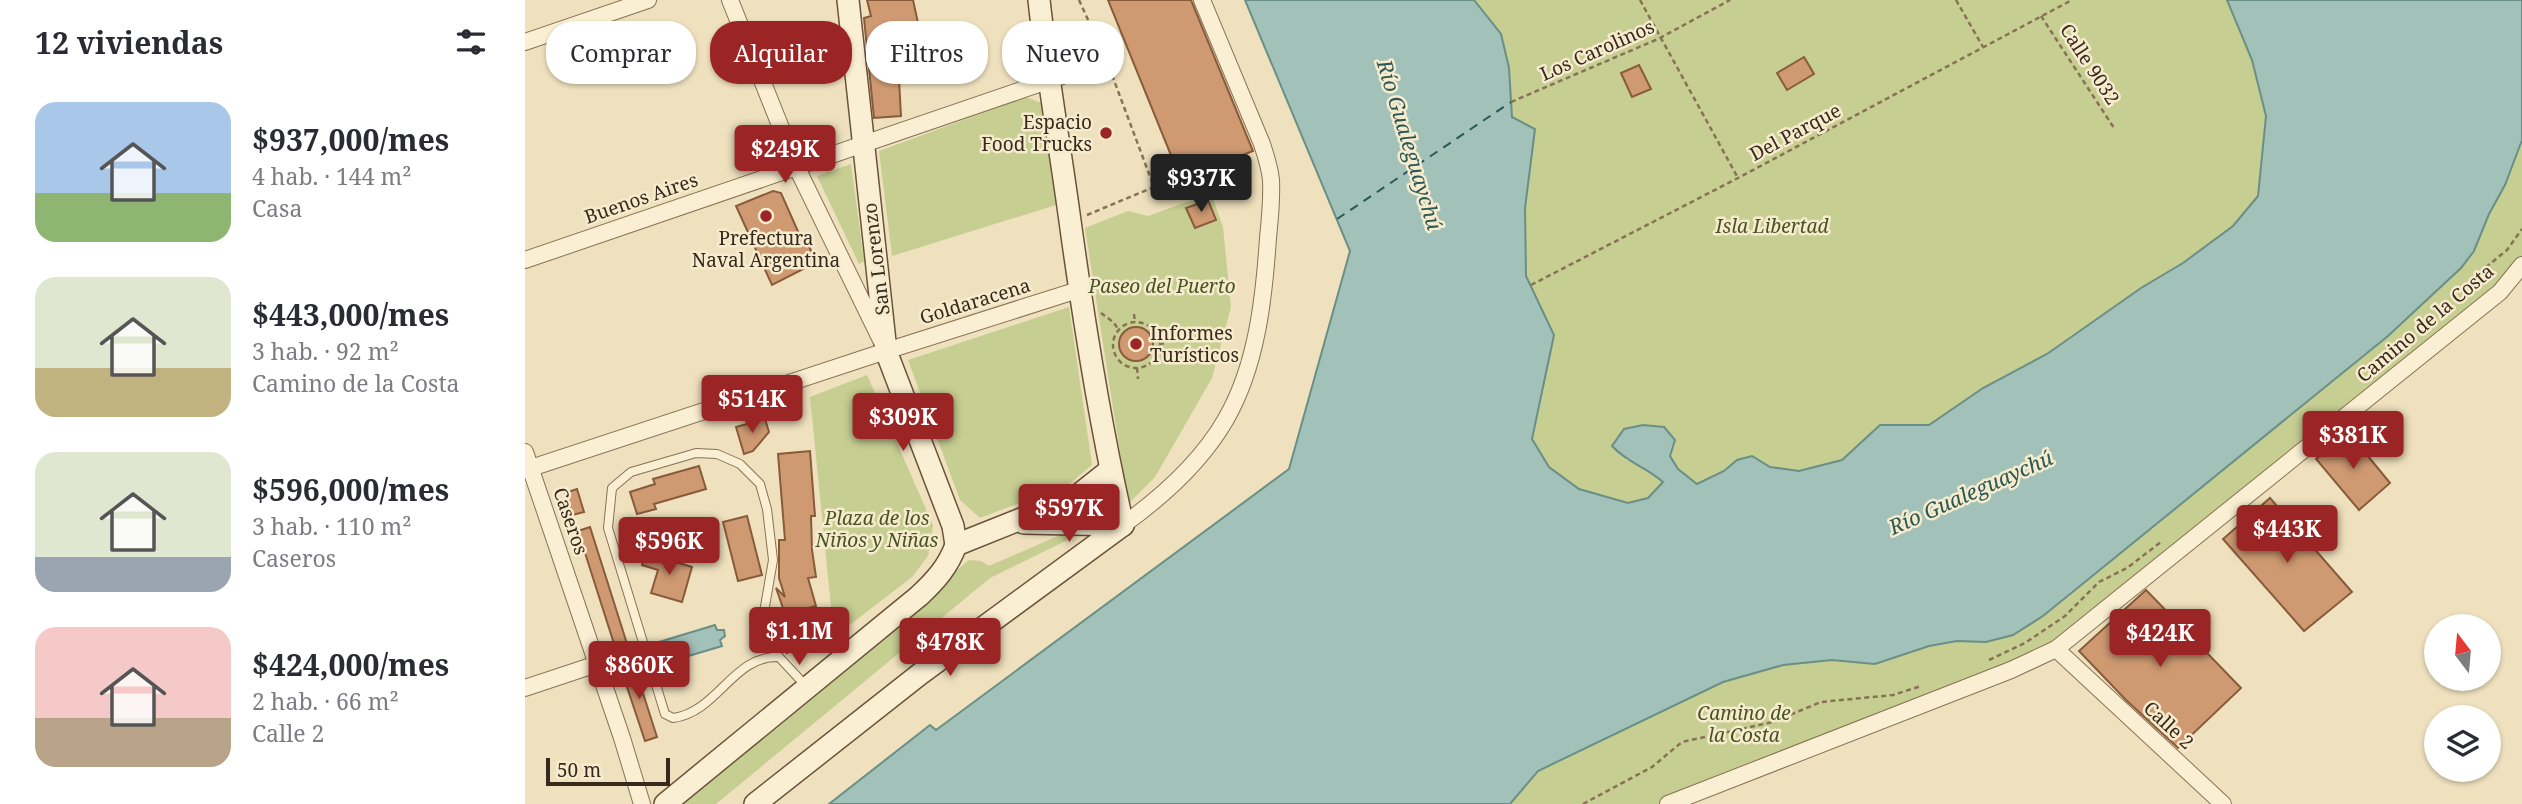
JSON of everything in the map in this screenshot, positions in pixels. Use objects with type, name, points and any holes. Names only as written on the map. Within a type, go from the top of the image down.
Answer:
[{"type":"main road","name":"San Lorenzo","points":[[848,0],[886,351],[953,526],[956,545]]},
{"type":"main road","points":[[1039,0],[1041,21]]},
{"type":"main road","points":[[1048,84],[1078,290],[1110,470],[1123,525]]},
{"type":"main road","points":[[665,804],[919,596],[938,577],[951,559],[956,545],[1066,502],[1110,470]]},
{"type":"main road","points":[[1013,524],[1123,525]]},
{"type":"main road","points":[[755,804],[920,674],[1123,525]]},
{"type":"street","points":[[525,41],[649,0]]},
{"type":"street","points":[[730,0],[797,168],[886,351]]},
{"type":"street","points":[[1123,525],[1173,484],[1203,452],[1227,418],[1242,385],[1257,331],[1270,211],[1268,164],[1202,0]]},
{"type":"street","name":"Buenos Aires","points":[[525,260],[1042,84]]},
{"type":"street","name":"Camino de la Costa","points":[[1668,804],[2011,670],[2056,649],[2500,292],[2522,265]]},
{"type":"street","name":"Goldaracena","points":[[528,469],[1078,290]]},
{"type":"street","name":"Caseros","points":[[525,452],[528,469],[597,664],[642,804]]},
{"type":"street","name":"Calle 2","points":[[2056,649],[2223,804]]},
{"type":"street","points":[[525,688],[597,664]]},
{"type":"lane","points":[[779,657],[764,656],[748,665],[695,712],[673,718],[665,714],[608,527],[612,488],[631,472],[696,453],[717,454],[740,464],[760,484],[767,509],[772,560],[762,624],[768,644],[807,688]]},
{"type":"path","points":[[1079,0],[1088,21]]},
{"type":"path","points":[[1640,0],[1738,178]]},
{"type":"path","name":"Los Carolinos","points":[[1511,102],[1661,38],[1730,0]]},
{"type":"path","points":[[1956,0],[1983,47]]},
{"type":"path","name":"Del Parque","points":[[1531,285],[2071,0]]},
{"type":"path","name":"Calle 9032","points":[[2041,16],[2115,128]]},
{"type":"path","points":[[1070,221],[1154,187],[1115,84]]},
{"type":"path","points":[[2457,308],[2475,276],[2507,250],[2522,229]]},
{"type":"path","points":[[1134,314],[1135,322]]},
{"type":"path","points":[[1135,322],[1146,324],[1152,329],[1159,344],[1155,358],[1149,364],[1137,368],[1120,362],[1115,357],[1113,346],[1119,330],[1124,325],[1135,322]]},
{"type":"path","points":[[1159,344],[1167,343]]},
{"type":"path","points":[[1106,346],[1113,346]]},
{"type":"path","points":[[1137,368],[1138,379]]},
{"type":"path","points":[[1980,664],[2025,643],[2065,616],[2099,582],[2127,568],[2170,535]]},
{"type":"path","points":[[1583,804],[1652,767],[1682,742],[1773,722],[1821,702],[1893,695],[1931,683]]},
{"type":"green space","name":"Isla Libertad","points":[[1474,0],[2227,0],[2252,60],[2266,116],[2259,196],[2234,226],[2183,263],[2047,354],[1983,388],[1929,425],[1880,425],[1842,460],[1799,471],[1770,467],[1752,456],[1737,460],[1724,471],[1697,484],[1678,469],[1670,456],[1625,459],[1652,472],[1663,482],[1648,498],[1628,503],[1579,489],[1549,467],[1532,439],[1554,335],[1526,276],[1525,208],[1535,129],[1512,117],[1509,68]]},
{"type":"green space","points":[[1026,97],[1044,104],[1056,205],[892,256],[879,151]]},
{"type":"green space","name":"Camino de la Costa","points":[[2522,140],[2522,265],[2056,649],[1668,804],[1510,804],[1538,771],[1723,682],[1783,665],[1832,660],[1875,664],[1929,646],[1957,641],[1986,642],[2388,336],[2461,268],[2474,251],[2489,214],[2505,185]]},
{"type":"green space","points":[[851,164],[864,261],[859,264],[817,176]]},
{"type":"green space","name":"Paseo del Puerto","points":[[1211,193],[1223,227],[1231,307],[1212,378],[1155,477],[1128,504],[1085,228],[1128,211],[1148,216]]},
{"type":"green space","points":[[1069,307],[1092,465],[1069,484],[980,518],[960,500],[908,360]]},
{"type":"green space","name":"Plaza de los Niños y Niñas","points":[[867,375],[933,525],[928,556],[912,577],[834,637],[810,397]]},
{"type":"green space","points":[[1094,494],[1101,517],[1060,515]]},
{"type":"green space","points":[[1086,531],[990,578],[716,804],[677,804],[969,560],[981,561],[989,566],[1067,532]]},
{"type":"water","name":"Río Gualeguaychú","points":[[1245,0],[1474,0],[1501,34],[1509,68],[1512,117],[1535,129],[1525,208],[1526,276],[1554,335],[1532,439],[1549,467],[1579,489],[1628,503],[1648,498],[1663,482],[1612,446],[1624,429],[1643,425],[1664,427],[1675,440],[1670,456],[1678,469],[1697,484],[1724,471],[1737,460],[1752,456],[1770,467],[1799,471],[1842,460],[1880,425],[1929,425],[1983,388],[2047,354],[2141,288],[2183,263],[2233,226],[2258,196],[2266,116],[2252,60],[2227,0],[2522,0],[2522,140],[2505,185],[2489,214],[2474,251],[2461,268],[2388,336],[2043,616],[2013,635],[1986,642],[1957,641],[1929,646],[1875,664],[1832,660],[1783,665],[1723,682],[1538,771],[1510,804],[829,804],[930,725],[936,730],[1289,469],[1350,251]]},
{"type":"water","points":[[715,625],[717,630],[724,630],[725,636],[720,640],[722,646],[665,663],[659,642]]},
{"type":"building","points":[[867,0],[913,0],[918,21],[866,21],[866,38],[864,18],[871,16]]},
{"type":"building","points":[[1108,0],[1191,0],[1253,151],[1181,180],[1124,39],[1124,21],[1117,21]]},
{"type":"building","points":[[1804,57],[1814,74],[1787,90],[1777,73]]},
{"type":"building","points":[[1639,65],[1651,89],[1632,97],[1621,73]]},
{"type":"building","points":[[871,84],[899,84],[901,116],[874,118]]},
{"type":"building","points":[[773,191],[781,193],[800,236],[803,235],[817,262],[772,285],[736,206]]},
{"type":"building","points":[[1208,200],[1216,220],[1195,228],[1186,208]]},
{"type":"building","name":"Informes Turísticos","points":[[1136,327],[1148,332],[1153,344],[1148,356],[1136,361],[1124,356],[1119,344],[1124,332]]},
{"type":"building","points":[[765,419],[769,432],[753,451],[744,454],[736,427]]},
{"type":"building","points":[[2349,433],[2390,483],[2359,510],[2316,459]]},
{"type":"building","points":[[810,451],[815,516],[811,516],[812,550],[816,577],[808,578],[816,606],[797,611],[819,635],[798,654],[792,648],[787,653],[778,643],[791,631],[776,588],[785,597],[779,578],[779,540],[785,540],[778,454]]},
{"type":"building","points":[[699,466],[706,489],[654,504],[656,509],[637,514],[630,492],[655,484],[653,479]]},
{"type":"building","points":[[577,489],[584,512],[572,515],[565,493]]},
{"type":"building","points":[[2270,498],[2352,592],[2304,631],[2223,539]]},
{"type":"building","points":[[747,516],[762,575],[738,581],[723,522]]},
{"type":"building","points":[[590,527],[629,650],[617,653],[578,531]]},
{"type":"building","points":[[646,553],[692,567],[682,602],[651,593],[658,570],[642,565]]},
{"type":"building","points":[[2146,590],[2241,688],[2178,748],[2126,700],[2079,651]]},
{"type":"building","points":[[633,662],[657,737],[645,741],[620,666]]},
{"type":"ferry route","points":[[1337,219],[1511,102]]},
{"type":"place","name":"Espacio Food Trucks","points":[[1106,133]]},
{"type":"place","name":"Prefectura Naval Argentina","points":[[766,216]]},
{"type":"place","name":"Informes Turísticos","points":[[1136,344]]}]
